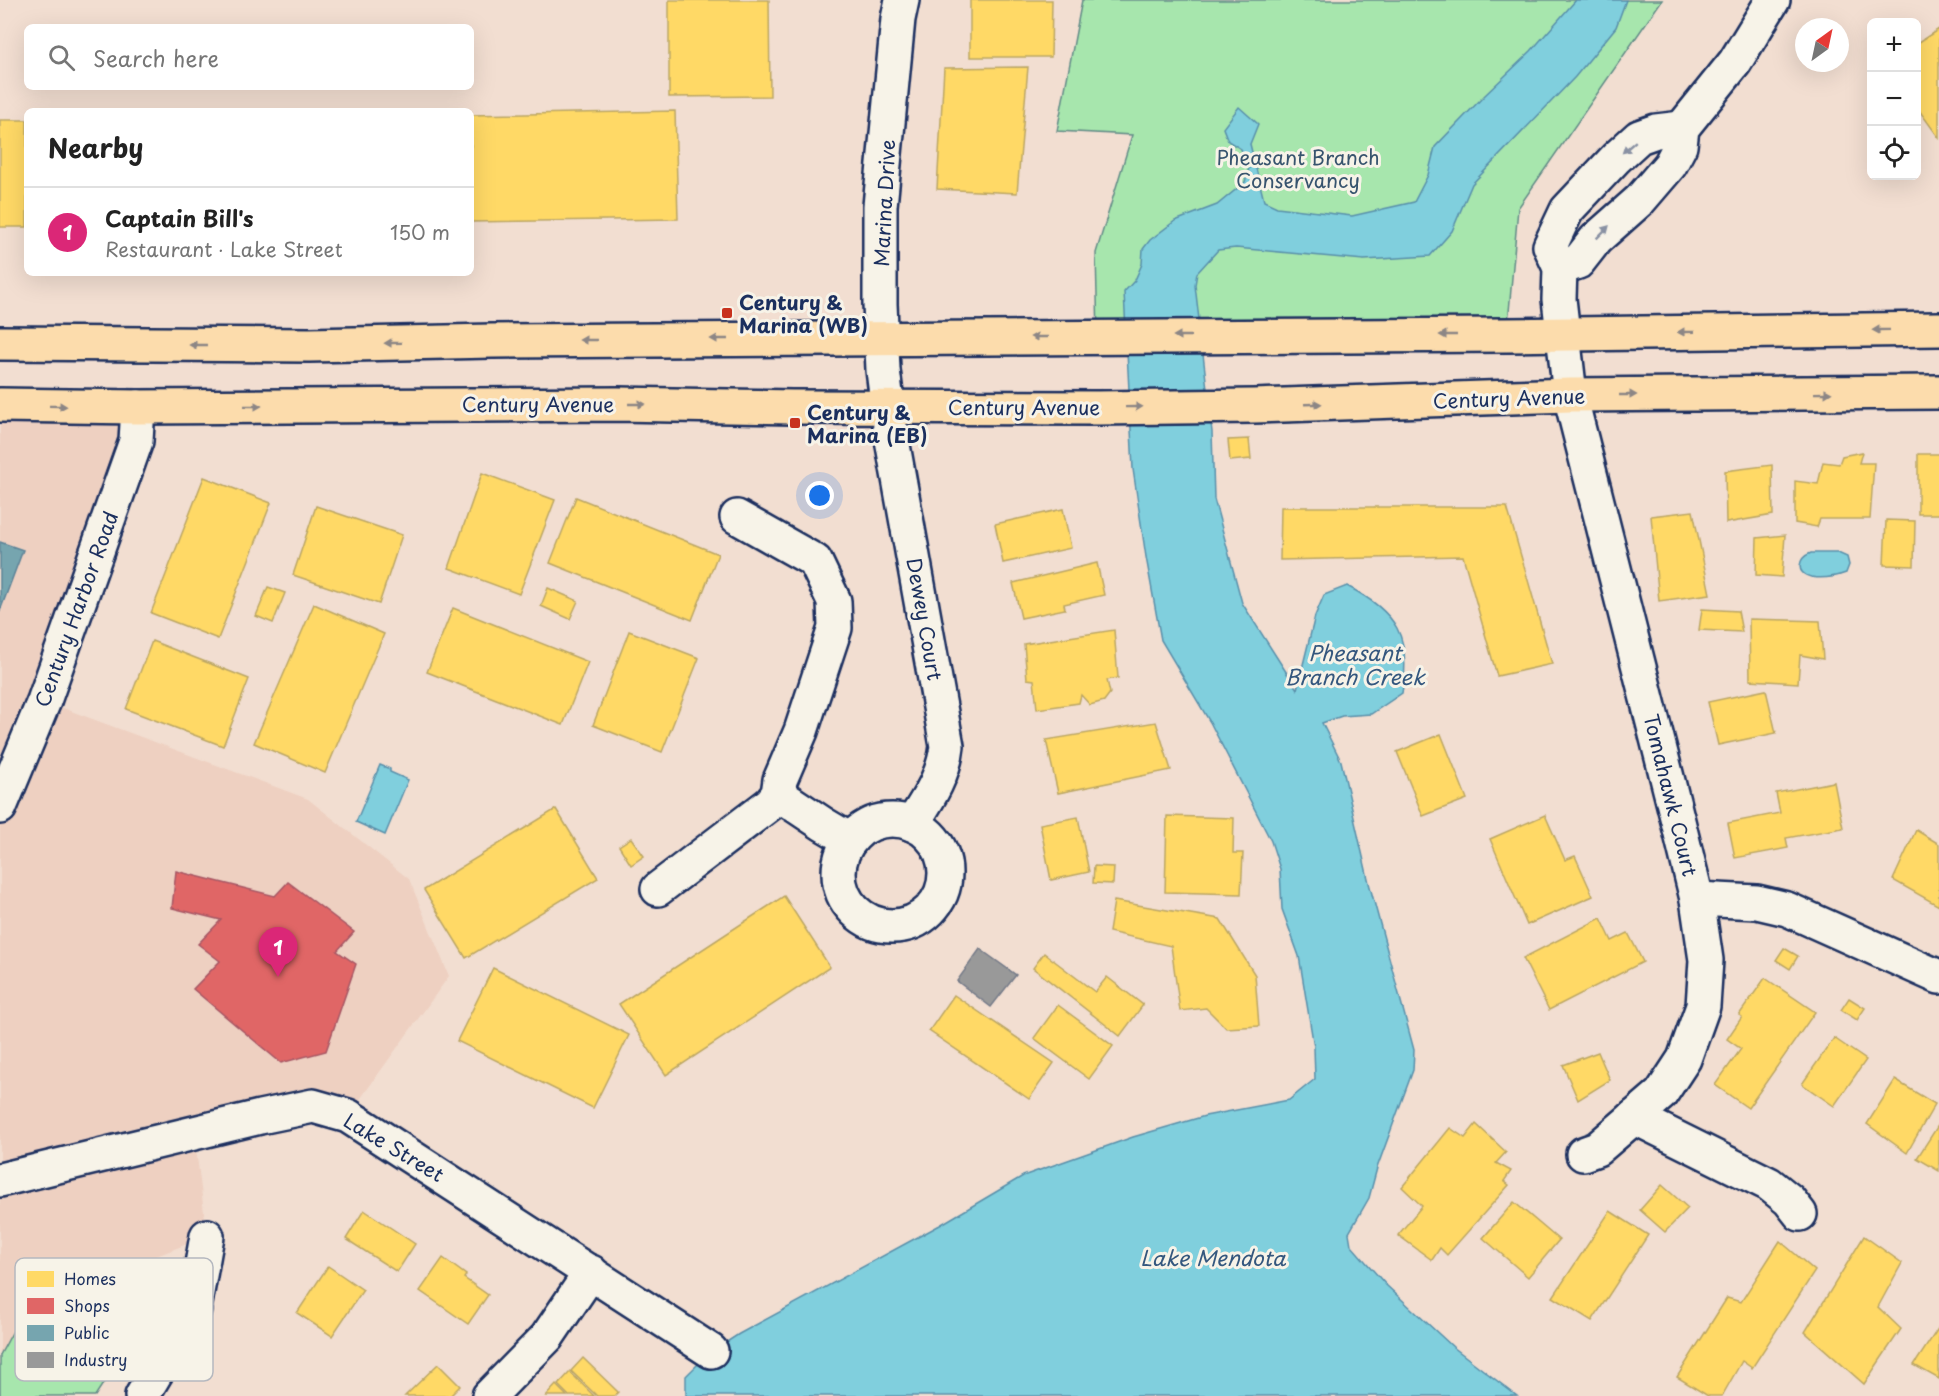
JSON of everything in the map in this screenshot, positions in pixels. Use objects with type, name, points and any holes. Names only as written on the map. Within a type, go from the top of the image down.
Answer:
[{"type":"main road","points":[[0,344],[309,345],[492,340],[1563,334],[1939,329]]},
{"type":"main road","name":"Century Avenue","points":[[0,405],[138,407],[605,404],[1076,408],[1254,406],[1570,395],[1939,392]]},
{"type":"street","name":"Marina Drive","points":[[886,407],[880,304],[880,206],[898,19],[902,0]]},
{"type":"street","points":[[1560,267],[1578,262],[1596,239],[1634,205],[1670,165],[1680,146],[1682,128],[1728,70],[1773,0]]},
{"type":"street","name":"Tomahawk Court","points":[[1583,1154],[1597,1149],[1661,1094],[1684,1059],[1703,1006],[1706,960],[1697,899],[1570,395],[1558,288],[1560,267],[1551,246],[1567,210],[1602,171],[1639,137],[1656,130],[1682,128]]},
{"type":"street","points":[[1602,171],[1634,205]]},
{"type":"street","name":"Century Harbor Road","points":[[0,807],[44,701],[132,452],[138,407]]},
{"type":"street","name":"Dewey Court","points":[[886,407],[947,746],[946,761],[940,778],[912,824]]},
{"type":"street","points":[[658,890],[771,803],[778,795],[780,780],[801,731],[835,628],[834,602],[815,561],[737,517]]},
{"type":"street","points":[[778,795],[850,840]]},
{"type":"street","points":[[896,820],[912,824],[928,834],[939,849],[945,867],[944,885],[937,902],[925,915],[908,924],[891,927],[875,924],[860,916],[848,903],[841,888],[839,871],[842,854],[850,840],[864,828],[879,822],[896,820]]},
{"type":"street","points":[[1697,899],[1773,904],[1939,977]]},
{"type":"street","name":"Lake Street","points":[[0,1180],[313,1106],[348,1116],[711,1351]]},
{"type":"street","points":[[1634,1117],[1769,1184],[1789,1200],[1800,1214]]},
{"type":"street","points":[[203,1258],[207,1236]]},
{"type":"street","points":[[489,1396],[547,1337],[591,1272]]},
{"type":"street","points":[[142,1396],[151,1381]]},
{"type":"shaded area","points":[[0,405],[138,407],[44,701],[308,799],[409,879],[449,976],[348,1116],[194,1133],[207,1236],[152,1258],[15,1258],[15,1327],[0,1355]]},
{"type":"green space","name":"Pheasant Branch Conservancy","points":[[1082,0],[1662,0],[1518,208],[1507,335],[1098,337],[1096,253],[1132,135],[1057,131]]},
{"type":"green space","points":[[15,1327],[15,1381],[105,1381],[95,1396],[0,1396],[0,1355]]},
{"type":"water","points":[[1576,0],[1626,0],[1616,27],[1575,77],[1472,184],[1452,231],[1430,256],[1364,260],[1236,248],[1218,250],[1197,273],[1195,285],[1212,432],[1214,499],[1242,603],[1297,689],[1315,616],[1324,595],[1347,586],[1378,606],[1389,617],[1397,628],[1405,656],[1402,693],[1371,714],[1342,716],[1322,723],[1341,761],[1369,883],[1414,1050],[1413,1070],[1377,1168],[1369,1198],[1349,1233],[1351,1245],[1386,1285],[1453,1347],[1517,1396],[686,1396],[686,1376],[708,1354],[739,1334],[940,1225],[1023,1176],[1133,1137],[1205,1116],[1289,1100],[1315,1079],[1314,1047],[1299,956],[1282,909],[1280,869],[1271,841],[1210,722],[1161,640],[1133,469],[1124,292],[1135,280],[1142,264],[1143,249],[1150,240],[1175,221],[1217,205],[1245,182],[1249,168],[1241,149],[1228,141],[1223,128],[1239,107],[1258,124],[1250,144],[1264,201],[1277,207],[1352,216],[1414,202],[1428,175],[1435,147],[1531,51]]},
{"type":"water","points":[[1811,553],[1838,553],[1847,557],[1849,565],[1846,573],[1824,578],[1806,575],[1802,572],[1800,565],[1803,558]]},
{"type":"water","points":[[380,765],[408,780],[385,835],[356,822]]},
{"type":"building: Homes","points":[[669,0],[769,0],[770,96],[669,97]]},
{"type":"building: Homes","points":[[970,0],[1052,0],[1051,57],[970,57]]},
{"type":"building: Homes","points":[[1939,29],[1939,138],[1921,113],[1921,41]]},
{"type":"building: Homes","points":[[1028,67],[1017,193],[937,189],[944,68]]},
{"type":"building: Homes","points":[[675,111],[678,219],[474,222],[474,115]]},
{"type":"building: Homes","points":[[0,120],[24,120],[24,227],[0,227]]},
{"type":"building: Homes","points":[[1249,439],[1251,459],[1230,461],[1228,440]]},
{"type":"building: Homes","points":[[1862,452],[1859,463],[1874,463],[1870,519],[1820,519],[1817,527],[1795,523],[1795,481],[1818,484],[1823,462],[1839,464],[1842,456]]},
{"type":"building: Homes","points":[[1918,454],[1939,454],[1939,514],[1918,514]]},
{"type":"building: Homes","points":[[1772,465],[1773,515],[1726,523],[1725,471]]},
{"type":"building: Homes","points":[[482,473],[555,500],[519,594],[449,568]]},
{"type":"building: Homes","points":[[204,477],[271,503],[218,639],[151,613]]},
{"type":"building: Homes","points":[[576,497],[718,554],[692,620],[550,563]]},
{"type":"building: Homes","points":[[316,506],[402,535],[379,604],[293,575]]},
{"type":"building: Homes","points":[[1281,507],[1507,507],[1552,664],[1497,676],[1463,556],[1280,560]]},
{"type":"building: Homes","points":[[1063,509],[1071,548],[1003,563],[995,524]]},
{"type":"building: Homes","points":[[1693,511],[1710,594],[1659,601],[1651,516]]},
{"type":"building: Homes","points":[[1886,520],[1915,521],[1914,566],[1884,565]]},
{"type":"building: Homes","points":[[1785,535],[1782,577],[1756,575],[1757,538]]},
{"type":"building: Homes","points":[[1097,563],[1104,595],[1064,604],[1065,609],[1021,618],[1013,583]]},
{"type":"building: Homes","points":[[268,587],[285,593],[273,623],[256,616]]},
{"type":"building: Homes","points":[[548,588],[578,601],[570,619],[541,606]]},
{"type":"building: Homes","points":[[314,604],[384,634],[325,773],[254,743]]},
{"type":"building: Homes","points":[[453,608],[588,662],[563,725],[427,672]]},
{"type":"building: Homes","points":[[1702,609],[1738,611],[1742,632],[1699,630]]},
{"type":"building: Homes","points":[[1749,619],[1820,621],[1823,659],[1800,655],[1798,683],[1750,680]]},
{"type":"building: Homes","points":[[1114,630],[1118,678],[1107,680],[1110,693],[1104,701],[1090,705],[1081,695],[1079,703],[1037,709],[1034,680],[1027,679],[1024,644]]},
{"type":"building: Homes","points":[[629,631],[699,658],[662,752],[593,725]]},
{"type":"building: Homes","points":[[152,641],[249,679],[223,746],[126,709]]},
{"type":"building: Homes","points":[[1766,690],[1776,733],[1718,745],[1708,702]]},
{"type":"building: Homes","points":[[1156,722],[1171,770],[1058,793],[1046,740]]},
{"type":"building: Homes","points":[[1441,734],[1467,799],[1423,816],[1397,752]]},
{"type":"building: Homes","points":[[1834,782],[1843,828],[1786,838],[1788,848],[1735,858],[1728,823],[1780,813],[1776,793]]},
{"type":"building: Homes","points":[[556,809],[598,878],[466,958],[424,890]]},
{"type":"building: Homes","points":[[1545,815],[1565,860],[1575,856],[1593,896],[1527,925],[1490,839]]},
{"type":"building: Homes","points":[[1167,816],[1234,818],[1233,853],[1243,853],[1241,894],[1165,892]]},
{"type":"building: Homes","points":[[1078,817],[1089,872],[1051,880],[1040,824]]},
{"type":"building: Homes","points":[[1916,830],[1939,844],[1939,906],[1893,880]]},
{"type":"building: Homes","points":[[631,838],[644,856],[631,865],[619,846]]},
{"type":"building: Homes","points":[[1094,866],[1114,867],[1113,884],[1093,883]]},
{"type":"building: Homes","points":[[784,896],[830,967],[666,1075],[619,1004]]},
{"type":"building: Homes","points":[[1114,901],[1220,919],[1255,975],[1259,1026],[1226,1028],[1206,1008],[1180,1011],[1171,946],[1109,932]]},
{"type":"building: Homes","points":[[1601,918],[1612,941],[1628,933],[1643,962],[1549,1010],[1523,958]]},
{"type":"building: Homes","points":[[1784,948],[1798,956],[1790,969],[1776,960]]},
{"type":"building: Homes","points":[[1044,953],[1095,992],[1107,977],[1143,1005],[1120,1036],[1033,968]]},
{"type":"building: Homes","points":[[493,968],[629,1035],[593,1108],[457,1041]]},
{"type":"building: Homes","points":[[1765,978],[1815,1012],[1748,1108],[1715,1085],[1741,1049],[1727,1039],[1742,1017],[1739,1015]]},
{"type":"building: Homes","points":[[954,995],[1054,1063],[1029,1099],[929,1031]]},
{"type":"building: Homes","points":[[1849,998],[1865,1008],[1857,1020],[1841,1010]]},
{"type":"building: Homes","points":[[1058,1005],[1113,1046],[1089,1079],[1034,1038]]},
{"type":"building: Homes","points":[[1834,1038],[1866,1060],[1834,1106],[1802,1084]]},
{"type":"building: Homes","points":[[1598,1052],[1610,1080],[1578,1100],[1563,1065]]},
{"type":"building: Homes","points":[[1895,1080],[1935,1104],[1907,1153],[1867,1124]]},
{"type":"building: Homes","points":[[1476,1124],[1506,1152],[1496,1163],[1511,1171],[1504,1181],[1509,1185],[1447,1255],[1440,1248],[1432,1260],[1398,1235],[1422,1206],[1402,1187],[1450,1128],[1465,1138]]},
{"type":"building: Homes","points":[[1939,1124],[1939,1171],[1917,1158]]},
{"type":"building: Homes","points":[[1662,1185],[1688,1208],[1665,1232],[1640,1210]]},
{"type":"building: Homes","points":[[1514,1202],[1559,1240],[1528,1277],[1483,1238]]},
{"type":"building: Homes","points":[[364,1210],[415,1244],[397,1272],[346,1239]]},
{"type":"building: Homes","points":[[1610,1211],[1648,1235],[1592,1321],[1553,1297]]},
{"type":"building: Homes","points":[[1864,1236],[1902,1263],[1878,1307],[1901,1329],[1864,1384],[1805,1332]]},
{"type":"building: Homes","points":[[1780,1241],[1815,1271],[1752,1368],[1742,1361],[1722,1396],[1708,1396],[1677,1377],[1727,1298],[1741,1302]]},
{"type":"building: Homes","points":[[443,1258],[466,1275],[464,1278],[488,1295],[468,1324],[420,1291]]},
{"type":"building: Homes","points":[[328,1266],[363,1290],[332,1336],[297,1313]]},
{"type":"building: Homes","points":[[1939,1327],[1939,1379],[1914,1365]]},
{"type":"building: Homes","points":[[583,1358],[618,1392],[614,1396],[597,1396],[571,1371]]},
{"type":"building: Homes","points":[[438,1364],[460,1386],[450,1396],[405,1396]]},
{"type":"building: Homes","points":[[570,1372],[594,1396],[569,1396],[558,1385]]},
{"type":"building: Homes","points":[[556,1385],[567,1396],[546,1396]]},
{"type":"building: Shops","points":[[176,871],[275,896],[288,882],[354,932],[337,951],[356,964],[326,1051],[281,1063],[193,989],[220,961],[198,944],[221,920],[172,908]]},
{"type":"building: Public","points":[[0,542],[23,550],[0,611]]},
{"type":"building: Industry","points":[[980,949],[1016,975],[991,1007],[957,981]]},
{"type":"place","name":"Century & Marina (WB)","points":[[727,313]]},
{"type":"place","name":"Century & Marina (EB)","points":[[795,423]]},
{"type":"place","name":"Captain Bill's","points":[[278,977]]},
{"type":"water label","name":"Pheasant Branch Creek","points":[[1355,664]]},
{"type":"water label","name":"Lake Mendota","points":[[1213,1257]]}]
